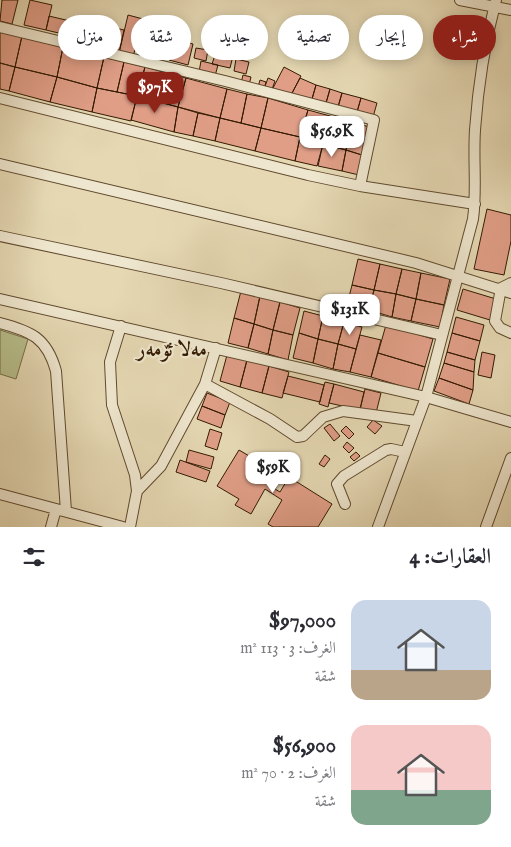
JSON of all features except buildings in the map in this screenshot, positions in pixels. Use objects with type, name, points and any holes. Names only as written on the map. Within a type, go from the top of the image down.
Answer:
[{"type":"street","points":[[460,0],[496,3],[511,10]]},
{"type":"street","points":[[378,527],[426,396],[475,204],[476,121],[481,72],[496,3]]},
{"type":"street","points":[[0,28],[226,81],[374,120],[360,186]]},
{"type":"street","points":[[0,98],[308,175],[360,186],[475,204]]},
{"type":"street","points":[[0,164],[416,263],[506,290]]},
{"type":"street","points":[[0,236],[221,283],[442,335]]},
{"type":"street","points":[[511,283],[506,290],[495,321],[500,328],[511,333]]},
{"type":"street","points":[[0,299],[426,396],[511,422]]},
{"type":"street","points":[[0,322],[27,330],[52,354],[56,371],[61,510],[51,527]]},
{"type":"street","points":[[121,326],[110,362],[112,405],[135,475],[137,491],[130,527]]},
{"type":"street","points":[[137,491],[161,466],[206,384],[216,348]]},
{"type":"street","points":[[206,384],[270,419],[297,437],[304,436],[323,418],[343,411],[416,421]]},
{"type":"street","points":[[345,504],[337,484],[344,476],[386,450],[391,449],[405,452]]},
{"type":"street","points":[[486,527],[511,458]]},
{"type":"street","points":[[0,494],[117,526]]},
{"type":"green space","points":[[0,330],[28,339],[16,379],[0,374]]},
{"type":"district","name":"مەلا ئۆمەر","points":[[172,350]]}]
